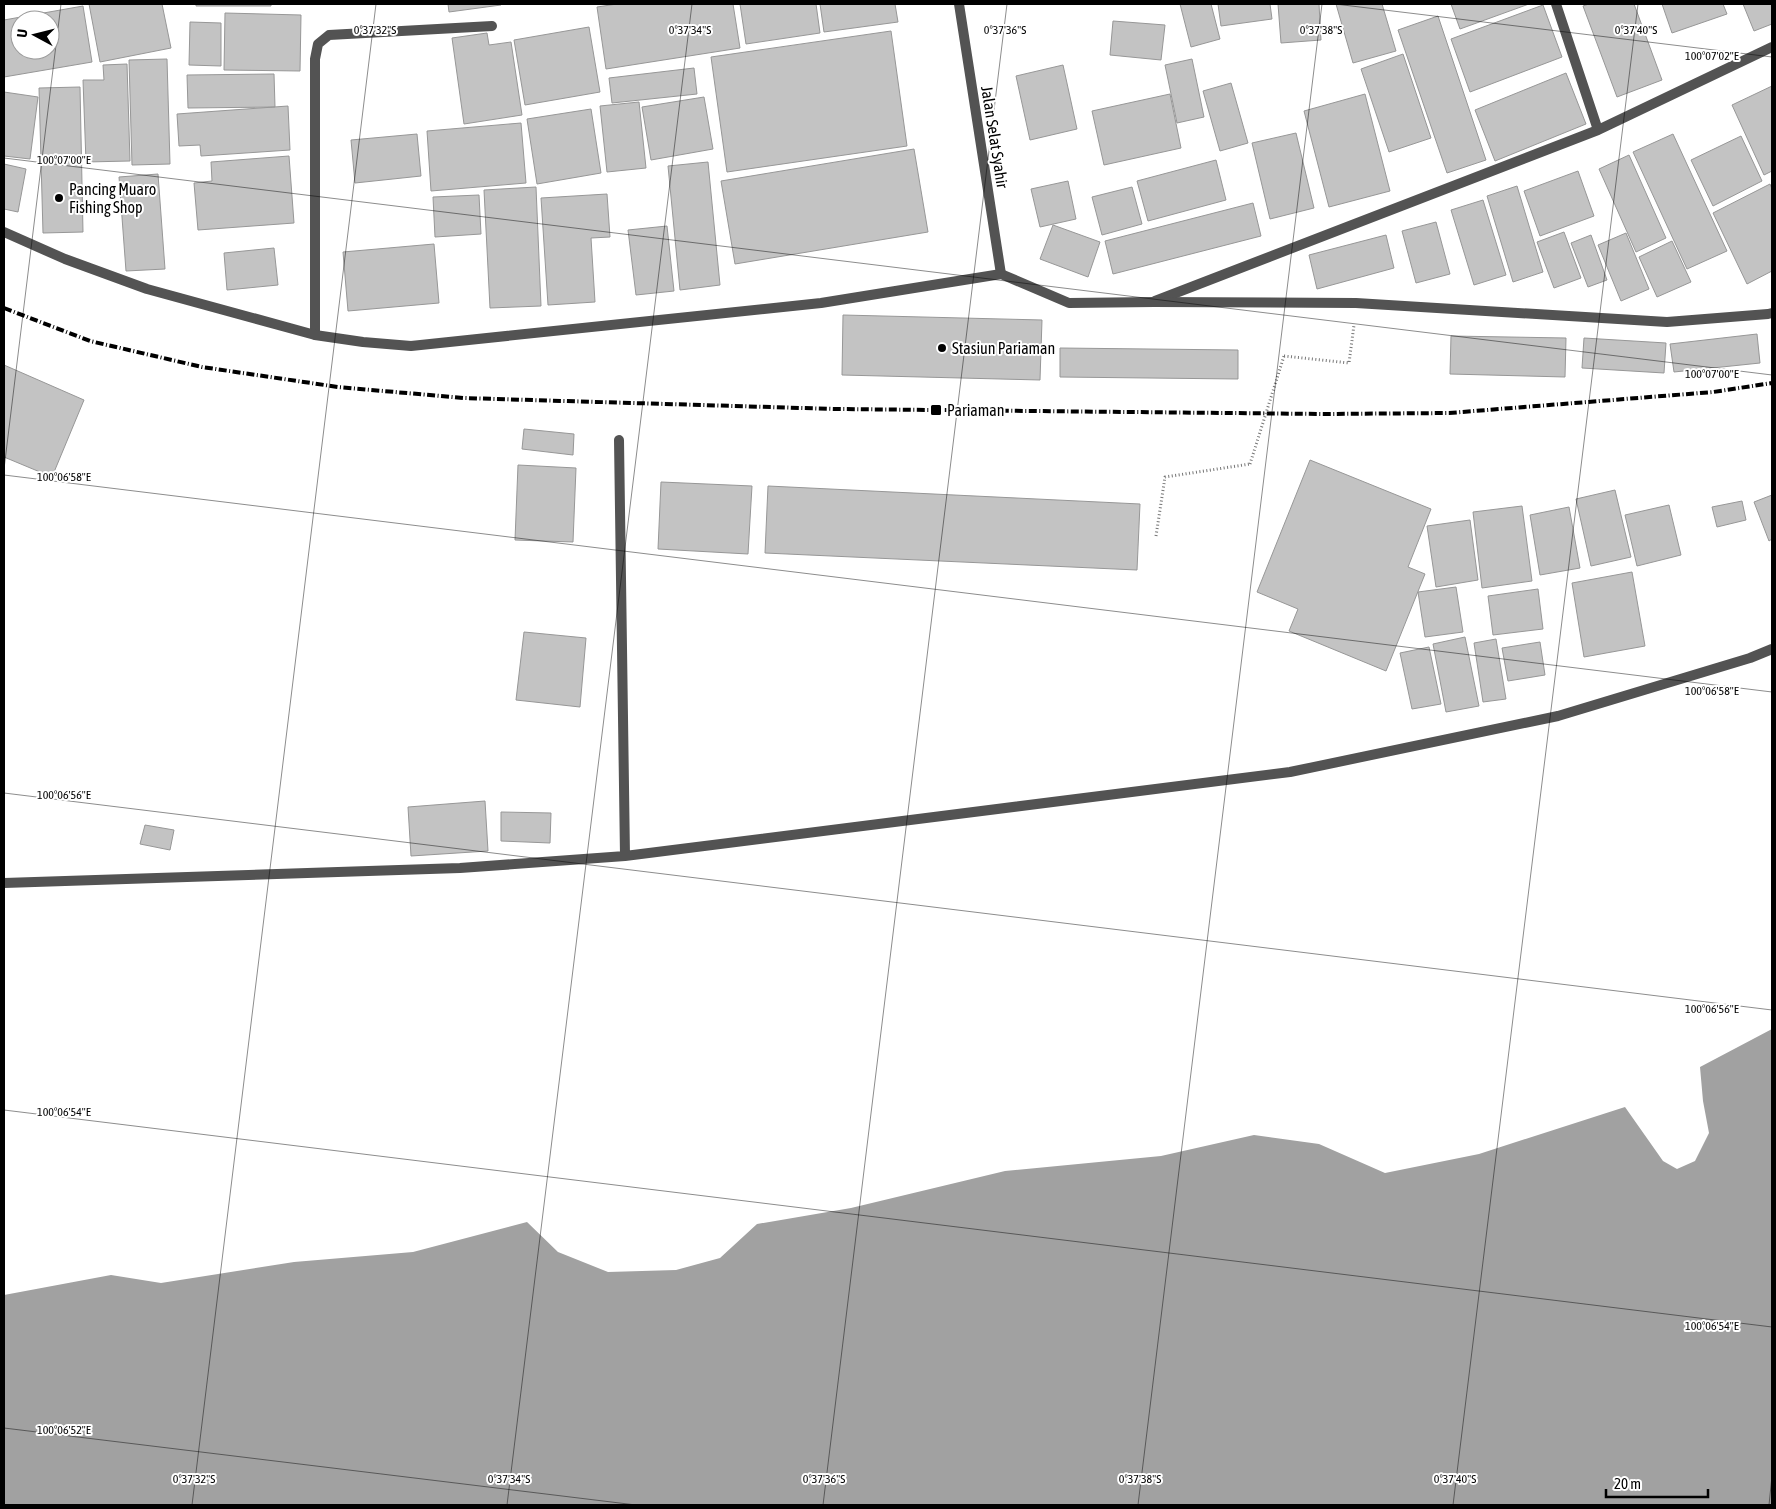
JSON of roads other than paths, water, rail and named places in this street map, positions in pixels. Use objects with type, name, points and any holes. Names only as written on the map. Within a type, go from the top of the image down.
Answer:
[{"type":"street","name":"Jalan Selat Syahir","points":[[959,4],[1001,274]]},
{"type":"street","points":[[1556,4],[1598,130]]},
{"type":"street","points":[[315,335],[315,59],[318,44],[329,35],[492,26]]},
{"type":"street","points":[[1154,302],[1598,130],[1772,46]]},
{"type":"street","points":[[4,232],[65,259],[147,290],[315,335],[410,346],[821,303],[1001,274],[1069,303],[1356,303],[1667,322],[1768,314],[1772,312]]},
{"type":"street","points":[[619,440],[626,856]]},
{"type":"street","points":[[4,883],[460,868],[626,856],[1290,772],[1558,716],[1772,650]]},
{"type":"railway","points":[[4,308],[90,341],[202,367],[338,387],[463,398],[836,409],[1325,414],[1449,413],[1713,392],[1772,383]]},
{"type":"place","name":"Pancing Muaro Fishing Shop","points":[[59,198]]},
{"type":"place","name":"Stasiun Pariaman","points":[[942,348]]},
{"type":"place","name":"Pariaman","points":[[936,410]]}]
